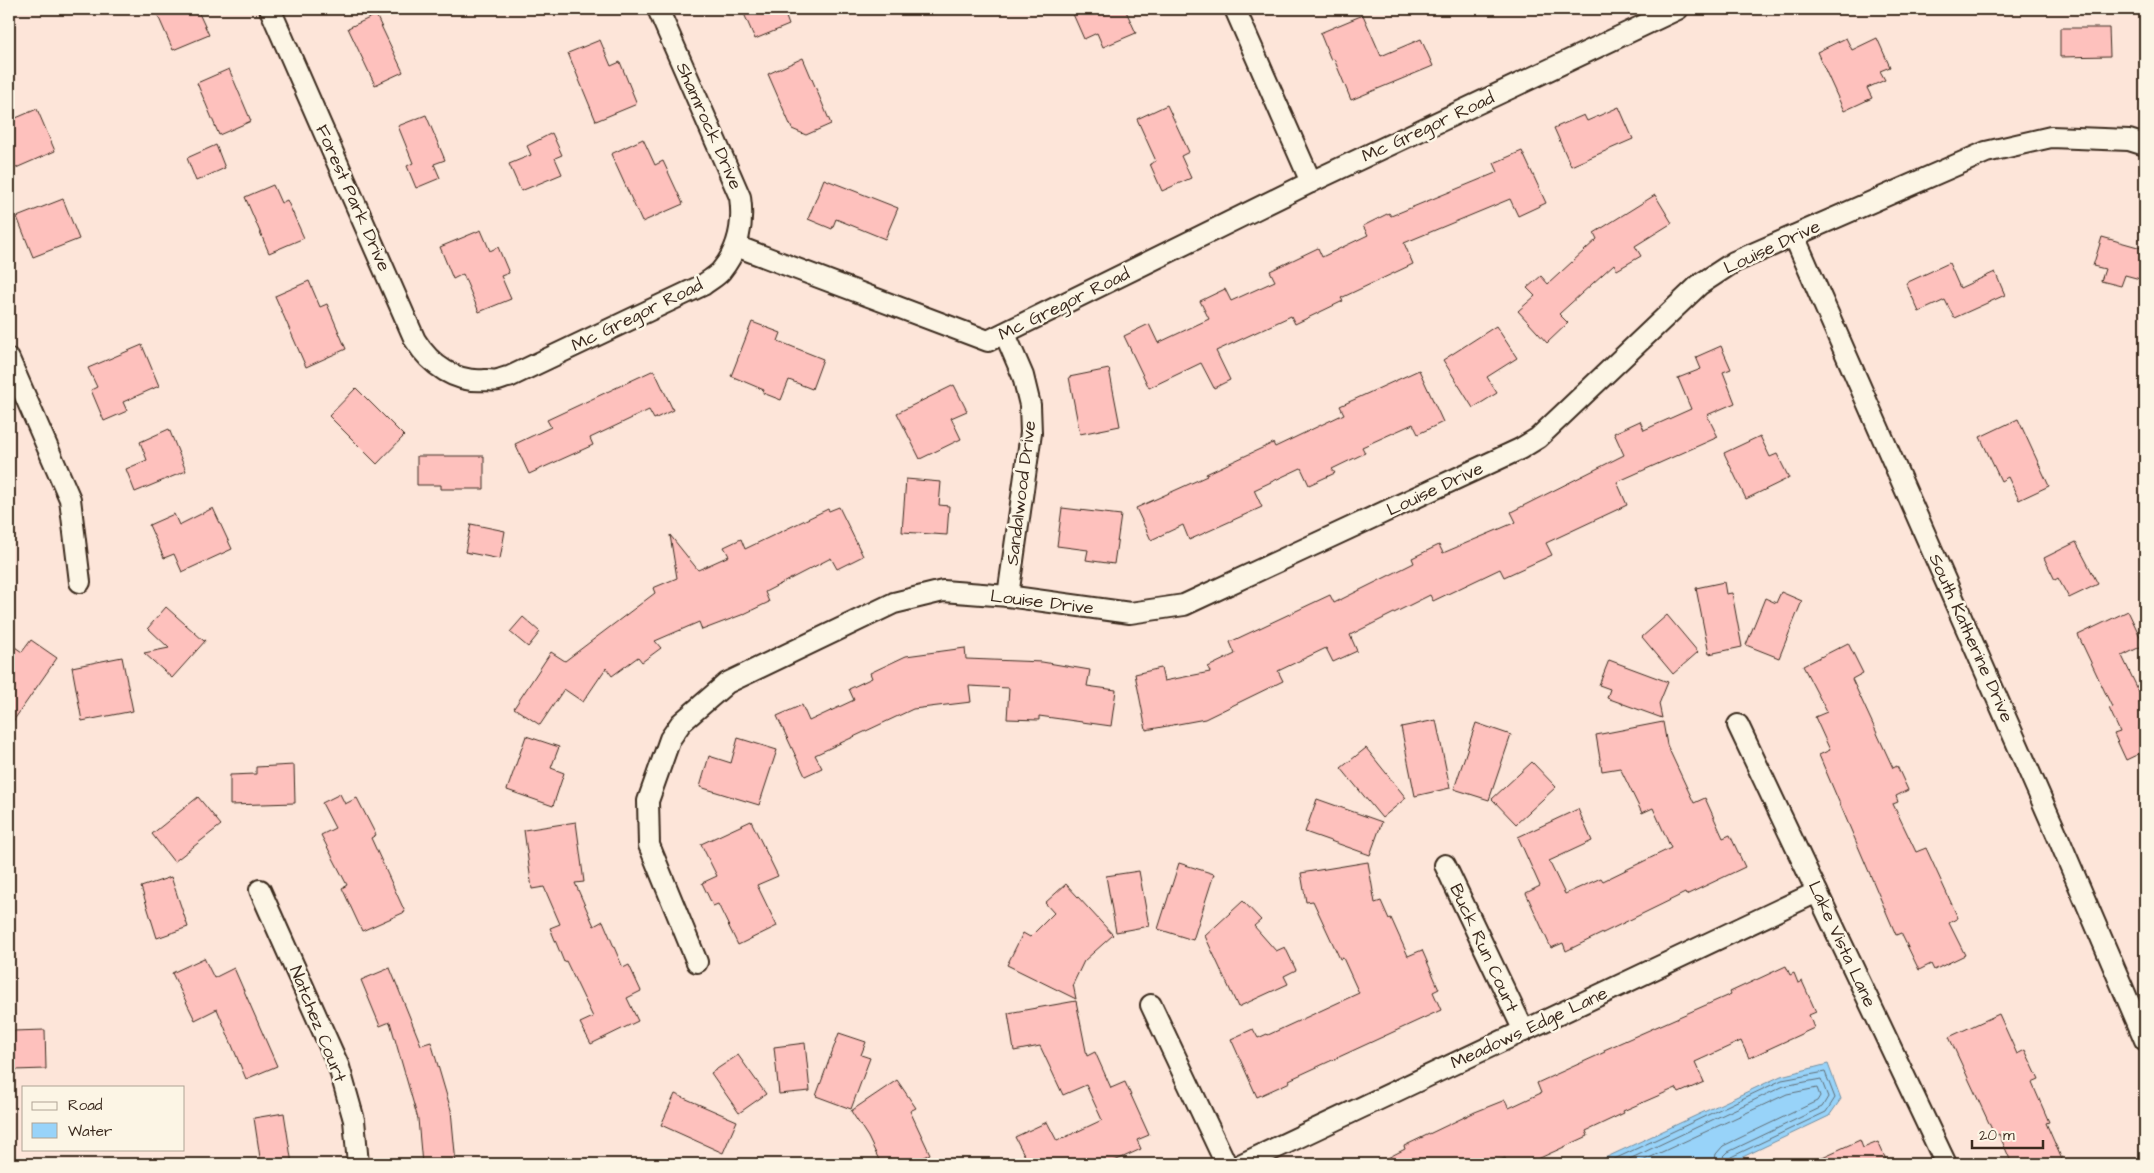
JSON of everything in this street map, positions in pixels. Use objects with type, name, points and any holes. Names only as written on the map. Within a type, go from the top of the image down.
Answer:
[{"type":"street","name":"Forest Park Drive","points":[[270,9],[413,335],[428,358],[451,375]]},
{"type":"street","name":"Shamrock Drive","points":[[658,9],[740,197],[742,222],[736,246]]},
{"type":"street","points":[[1236,9],[1311,182]]},
{"type":"street","name":"Mc Gregor Road","points":[[451,375],[477,381],[510,377],[703,285],[721,272],[731,258],[736,246],[988,341],[1311,182],[1672,10]]},
{"type":"street","name":"Louise Drive","points":[[697,962],[649,845],[648,801],[670,739],[681,722],[727,683],[894,603],[943,591],[1008,596],[1130,613],[1184,605],[1520,449],[1538,438],[1699,285],[1734,262],[1986,152],[2051,137],[2129,140],[2145,145]]},
{"type":"street","name":"South Katherine Drive","points":[[1794,236],[2145,1040]]},
{"type":"street","name":"Sandalwood Drive","points":[[1005,334],[1023,376],[1030,405],[1032,433],[1008,596]]},
{"type":"street","points":[[9,359],[70,499],[80,582]]},
{"type":"street","name":"Lake Vista Lane","points":[[1738,725],[1946,1164]]},
{"type":"street","name":"Buck Run Court","points":[[1445,865],[1524,1031]]},
{"type":"street","name":"Natchez Court","points":[[260,890],[338,1067],[354,1120],[358,1164]]},
{"type":"street","name":"Meadows Edge Lane","points":[[1242,1164],[1817,892]]},
{"type":"street","points":[[1151,1005],[1226,1164]]},
{"type":"water","points":[[1828,1064],[1841,1099],[1829,1116],[1728,1164],[1592,1164],[1781,1076]]},
{"type":"building","points":[[155,9],[197,9],[209,35],[173,50]]},
{"type":"building","points":[[742,9],[783,9],[789,25],[755,39]]},
{"type":"building","points":[[1085,9],[1125,9],[1136,33],[1103,47],[1097,33],[1084,39],[1073,14]]},
{"type":"building","points":[[376,15],[403,72],[375,85],[348,28]]},
{"type":"building","points":[[1363,15],[1381,56],[1421,39],[1433,66],[1351,100],[1334,59],[1331,60],[1320,33]]},
{"type":"building","points":[[2060,28],[2109,28],[2110,56],[2060,57]]},
{"type":"building","points":[[1846,38],[1852,50],[1877,38],[1890,67],[1880,71],[1885,80],[1867,88],[1872,98],[1844,111],[1817,52]]},
{"type":"building","points":[[600,40],[611,66],[620,62],[637,104],[596,121],[568,53]]},
{"type":"building","points":[[803,58],[831,124],[806,135],[792,129],[768,74]]},
{"type":"building","points":[[229,69],[251,121],[219,135],[197,83]]},
{"type":"building","points":[[1167,105],[1189,152],[1181,156],[1191,178],[1162,191],[1150,164],[1156,161],[1137,119]]},
{"type":"building","points":[[1619,107],[1633,139],[1571,166],[1554,128],[1584,115],[1587,121]]},
{"type":"building","points":[[37,109],[55,151],[9,171],[9,121]]},
{"type":"building","points":[[426,115],[445,160],[434,164],[440,178],[416,188],[407,166],[413,163],[398,126]]},
{"type":"building","points":[[552,133],[562,155],[555,158],[562,174],[521,191],[509,164],[531,155],[527,146]]},
{"type":"building","points":[[643,139],[655,165],[663,161],[683,204],[642,222],[611,154]]},
{"type":"building","points":[[216,145],[225,168],[196,181],[187,158]]},
{"type":"building","points":[[1522,151],[1546,203],[1518,216],[1510,199],[1404,243],[1413,264],[1341,298],[1343,301],[1295,324],[1291,316],[1216,351],[1230,380],[1214,388],[1201,363],[1149,388],[1124,336],[1149,324],[1158,343],[1209,319],[1200,301],[1225,289],[1231,301],[1275,281],[1270,271],[1318,248],[1322,257],[1368,235],[1363,226],[1389,213],[1391,216],[1498,172],[1494,163]]},
{"type":"building","points":[[824,179],[898,208],[885,239],[836,219],[832,229],[808,219]]},
{"type":"building","points":[[273,185],[281,203],[287,200],[304,238],[269,253],[245,197]]},
{"type":"building","points":[[1655,195],[1672,223],[1635,246],[1641,256],[1617,270],[1614,264],[1559,314],[1568,323],[1547,343],[1518,311],[1535,296],[1527,288],[1541,276],[1548,284],[1597,239],[1594,233]]},
{"type":"building","points":[[63,199],[79,239],[33,257],[17,217]]},
{"type":"building","points":[[481,230],[490,251],[498,247],[509,273],[501,276],[511,299],[479,312],[463,274],[453,279],[440,247]]},
{"type":"building","points":[[2102,237],[2145,249],[2145,263],[2140,279],[2125,275],[2121,286],[2101,281],[2105,269],[2093,266]]},
{"type":"building","points":[[1949,263],[1960,288],[1995,272],[2005,295],[1954,318],[1945,300],[1919,312],[1906,283]]},
{"type":"building","points":[[309,281],[320,307],[327,304],[346,349],[306,367],[275,296]]},
{"type":"building","points":[[752,322],[781,333],[778,341],[823,359],[812,389],[789,380],[781,400],[763,393],[764,390],[731,376]]},
{"type":"building","points":[[1496,326],[1517,358],[1487,377],[1497,393],[1473,408],[1443,360]]},
{"type":"building","points":[[142,345],[159,386],[123,402],[127,411],[104,421],[91,390],[97,387],[88,368]]},
{"type":"building","points":[[1721,346],[1731,369],[1723,372],[1735,403],[1707,415],[1718,437],[1617,482],[1627,505],[1546,543],[1552,555],[1504,577],[1500,569],[1433,601],[1430,595],[1350,635],[1357,651],[1333,662],[1326,648],[1278,671],[1283,681],[1205,719],[1146,730],[1135,674],[1161,668],[1164,681],[1210,672],[1208,667],[1235,654],[1230,642],[1330,595],[1334,603],[1414,563],[1412,558],[1439,545],[1443,553],[1516,522],[1511,512],[1624,455],[1614,433],[1640,421],[1644,430],[1691,409],[1678,378],[1701,369],[1696,357]]},
{"type":"building","points":[[1109,369],[1120,426],[1080,434],[1069,377]]},
{"type":"building","points":[[654,370],[673,410],[654,419],[649,410],[590,438],[593,445],[529,474],[515,444],[551,427],[547,420]]},
{"type":"building","points":[[1419,370],[1443,422],[1418,434],[1413,424],[1362,447],[1365,453],[1332,469],[1335,473],[1309,485],[1301,468],[1254,490],[1262,507],[1189,540],[1183,525],[1151,540],[1136,508],[1207,476],[1206,474],[1273,443],[1275,447],[1344,414],[1340,406]]},
{"type":"building","points":[[954,385],[967,411],[951,418],[961,439],[920,459],[897,413]]},
{"type":"building","points":[[356,388],[404,436],[377,464],[329,416]]},
{"type":"building","points":[[2018,419],[2049,486],[2019,500],[2008,477],[2001,481],[1980,437]]},
{"type":"building","points":[[169,429],[186,471],[135,492],[126,469],[147,460],[140,442]]},
{"type":"building","points":[[1760,436],[1770,457],[1777,454],[1789,478],[1746,499],[1724,453]]},
{"type":"building","points":[[417,456],[484,456],[484,489],[441,489],[441,485],[417,485]]},
{"type":"building","points":[[906,479],[941,482],[939,505],[949,506],[947,535],[902,532]]},
{"type":"building","points":[[839,507],[863,556],[837,569],[831,558],[765,592],[769,602],[744,614],[702,630],[699,622],[655,641],[661,648],[642,662],[638,657],[612,676],[606,668],[583,702],[564,689],[540,725],[514,708],[551,652],[565,661],[655,593],[653,588],[677,578],[670,535],[698,570],[729,556],[724,547],[741,539],[745,549],[828,509],[829,511]]},
{"type":"building","points":[[213,508],[232,549],[182,572],[174,554],[164,558],[149,525],[174,514],[179,525]]},
{"type":"building","points":[[1062,508],[1121,515],[1114,564],[1086,560],[1088,550],[1057,546]]},
{"type":"building","points":[[471,524],[505,531],[500,559],[465,552]]},
{"type":"building","points":[[2076,542],[2098,584],[2069,598],[2058,578],[2055,580],[2044,558]]},
{"type":"building","points":[[1724,582],[1726,594],[1732,593],[1742,647],[1709,654],[1696,588]]},
{"type":"building","points":[[1781,592],[1802,601],[1779,658],[1746,645],[1765,598],[1776,603]]},
{"type":"building","points":[[166,607],[204,641],[206,640],[172,678],[144,653],[169,648],[148,628]]},
{"type":"building","points":[[2128,611],[2144,645],[2122,656],[2145,704],[2145,751],[2126,760],[2114,734],[2120,732],[2109,708],[2112,707],[2078,635]]},
{"type":"building","points":[[1667,615],[1698,652],[1673,674],[1642,637]]},
{"type":"building","points":[[523,617],[540,632],[528,647],[510,632]]},
{"type":"building","points":[[31,640],[57,658],[9,727],[9,643],[22,652]]},
{"type":"building","points":[[1848,643],[1863,673],[1852,679],[1893,768],[1897,766],[1908,790],[1896,796],[1898,802],[1893,804],[1916,852],[1926,848],[1958,918],[1949,923],[1965,955],[1934,970],[1931,964],[1919,970],[1901,933],[1896,935],[1819,755],[1830,750],[1815,717],[1827,712],[1803,666]]},
{"type":"building","points":[[965,648],[966,659],[1042,662],[1090,670],[1087,686],[1116,690],[1111,726],[1039,716],[1039,720],[1007,719],[1009,688],[969,686],[971,702],[913,709],[815,755],[822,768],[805,776],[777,716],[802,705],[809,721],[854,700],[849,689],[872,678],[870,673],[906,656]]},
{"type":"building","points":[[122,657],[133,711],[82,721],[72,667]]},
{"type":"building","points":[[1609,660],[1668,682],[1659,704],[1662,718],[1607,698],[1610,689],[1599,685]]},
{"type":"building","points":[[1436,720],[1450,788],[1415,796],[1401,727]]},
{"type":"building","points":[[1663,722],[1667,745],[1694,803],[1705,798],[1723,838],[1730,835],[1745,867],[1686,895],[1685,893],[1566,951],[1563,943],[1551,948],[1526,893],[1540,886],[1518,837],[1578,809],[1592,841],[1549,861],[1565,894],[1601,878],[1603,881],[1671,848],[1653,808],[1642,813],[1620,768],[1602,771],[1596,735]]},
{"type":"building","points":[[1476,723],[1511,735],[1489,800],[1454,789]]},
{"type":"building","points":[[526,736],[559,747],[551,768],[564,773],[553,806],[507,790]]},
{"type":"building","points":[[738,738],[777,750],[759,805],[700,787],[709,756],[731,763]]},
{"type":"building","points":[[1366,748],[1406,798],[1382,818],[1341,768]]},
{"type":"building","points":[[1532,762],[1556,787],[1516,824],[1492,799]]},
{"type":"building","points":[[294,765],[295,803],[230,805],[230,775],[256,774],[256,767]]},
{"type":"building","points":[[340,794],[345,804],[357,798],[376,835],[371,838],[405,912],[362,931],[342,888],[347,885],[321,835],[335,828],[322,803]]},
{"type":"building","points":[[198,797],[221,825],[174,862],[152,834]]},
{"type":"building","points":[[1317,799],[1382,822],[1370,855],[1305,832]]},
{"type":"building","points":[[751,821],[778,876],[757,885],[777,926],[738,945],[718,904],[713,906],[702,883],[717,876],[701,844]]},
{"type":"building","points":[[576,822],[584,882],[575,883],[594,926],[603,921],[623,968],[629,965],[641,991],[627,998],[638,1021],[591,1044],[580,1023],[593,1017],[566,961],[564,962],[550,928],[560,924],[544,887],[532,889],[524,830]]},
{"type":"building","points":[[1368,862],[1375,903],[1381,901],[1408,956],[1422,950],[1439,989],[1433,992],[1441,1010],[1289,1080],[1290,1082],[1257,1097],[1231,1039],[1253,1029],[1258,1038],[1268,1035],[1359,993],[1343,958],[1340,959],[1313,901],[1306,902],[1301,873]]},
{"type":"building","points":[[1179,863],[1214,874],[1193,940],[1158,929]]},
{"type":"building","points":[[1139,871],[1149,926],[1116,932],[1106,876]]},
{"type":"building","points":[[171,877],[188,927],[157,938],[141,887]]},
{"type":"building","points":[[1066,884],[1113,935],[1084,961],[1073,984],[1076,999],[1007,965],[1023,933],[1030,937],[1054,913],[1045,903]]},
{"type":"building","points":[[1243,901],[1261,920],[1254,926],[1276,951],[1285,947],[1296,970],[1284,976],[1288,984],[1238,1007],[1205,936]]},
{"type":"building","points":[[204,958],[214,978],[234,968],[277,1066],[246,1079],[217,1009],[195,1020],[172,973]]},
{"type":"building","points":[[1786,966],[1790,975],[1794,973],[1798,983],[1802,981],[1816,1012],[1809,1015],[1814,1028],[1749,1058],[1741,1041],[1695,1062],[1704,1082],[1679,1093],[1676,1088],[1623,1111],[1624,1113],[1586,1131],[1588,1136],[1527,1164],[1508,1164],[1505,1158],[1490,1164],[1376,1164],[1405,1149],[1404,1146],[1475,1112],[1505,1100],[1509,1108],[1541,1093],[1537,1083],[1605,1052],[1604,1050],[1731,994],[1730,992]]},
{"type":"building","points":[[390,968],[421,1045],[431,1042],[451,1110],[456,1164],[422,1164],[418,1119],[390,1022],[380,1026],[361,980]]},
{"type":"building","points":[[1076,1001],[1087,1056],[1095,1052],[1111,1088],[1125,1082],[1149,1135],[1137,1140],[1141,1149],[1108,1164],[1029,1164],[1015,1137],[1047,1122],[1057,1141],[1102,1120],[1086,1085],[1063,1095],[1040,1046],[1014,1051],[1008,1013]]},
{"type":"building","points":[[1999,1014],[2017,1054],[2025,1050],[2039,1080],[2032,1083],[2049,1122],[2046,1123],[2064,1164],[2012,1164],[1999,1134],[1995,1136],[1949,1037]]},
{"type":"building","points":[[45,1030],[46,1069],[14,1070],[13,1031]]},
{"type":"building","points":[[839,1033],[866,1042],[861,1055],[870,1058],[851,1109],[816,1096]]},
{"type":"building","points":[[805,1043],[810,1091],[779,1094],[774,1047]]},
{"type":"building","points":[[738,1055],[766,1094],[739,1113],[711,1073]]},
{"type":"building","points":[[897,1080],[916,1108],[910,1111],[930,1154],[908,1164],[881,1164],[868,1137],[851,1111]]},
{"type":"building","points":[[675,1094],[737,1121],[723,1153],[661,1125]]},
{"type":"building","points":[[284,1113],[292,1164],[261,1164],[254,1118]]},
{"type":"building","points":[[1860,1140],[1863,1148],[1878,1142],[1888,1164],[1807,1164]]}]
